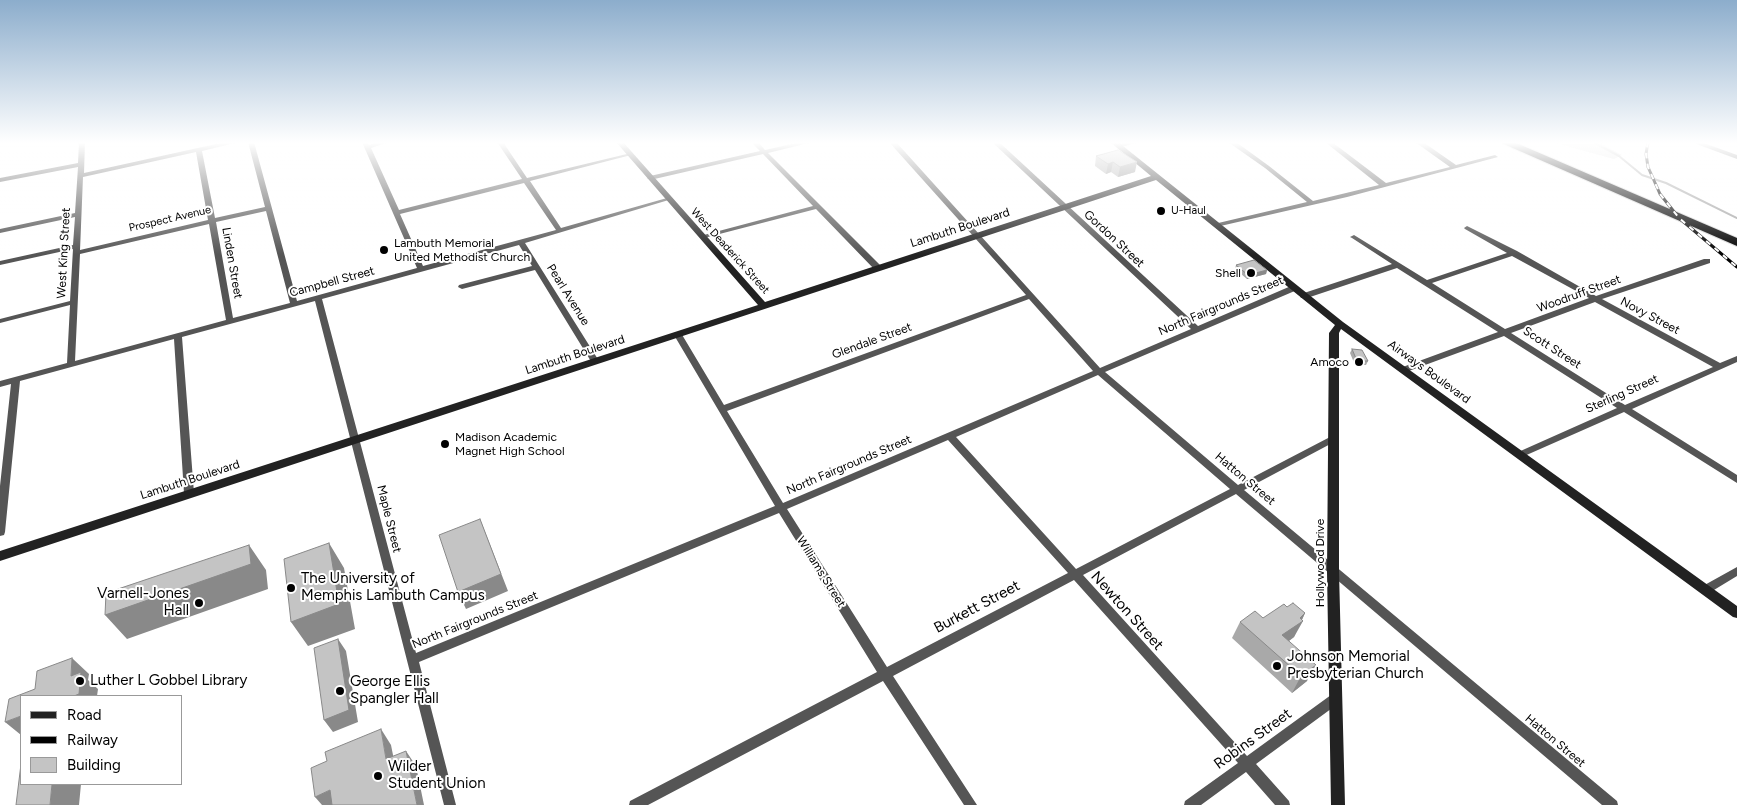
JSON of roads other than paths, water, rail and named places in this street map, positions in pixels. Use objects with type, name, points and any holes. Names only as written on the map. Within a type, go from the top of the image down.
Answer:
[{"type":"highway","points":[[1592,180],[1737,242]]},
{"type":"highway","points":[[1606,180],[1737,233]]},
{"type":"street","name":"West King Street","points":[[71,365],[80,180]]},
{"type":"street","name":"Linden Street","points":[[204,180],[230,321]]},
{"type":"street","points":[[261,180],[294,304]]},
{"type":"street","points":[[381,180],[421,269]]},
{"type":"street","points":[[396,213],[526,180],[560,231]]},
{"type":"street","name":"West Deaderick Street","points":[[651,180],[764,306]]},
{"type":"street","points":[[790,180],[878,268]]},
{"type":"street","name":"Hatton Street","points":[[926,180],[1099,372],[1333,572],[1612,805]]},
{"type":"street","name":"Gordon Street","points":[[1035,180],[1197,330]]},
{"type":"street","name":"Lambuth Boulevard","points":[[0,556],[1149,180]]},
{"type":"street","name":"Airways Boulevard","points":[[1160,180],[1340,324],[1737,613]]},
{"type":"street","points":[[1283,180],[1312,203]]},
{"type":"street","points":[[1377,180],[1384,185]]},
{"type":"street","points":[[1216,225],[1405,180]]},
{"type":"street","name":"Campbell Street","points":[[0,384],[668,200]]},
{"type":"street","points":[[702,237],[816,206]]},
{"type":"street","name":"Prospect Avenue","points":[[0,263],[76,249],[268,208]]},
{"type":"street","points":[[0,231],[78,214]]},
{"type":"street","name":"Novy Street","points":[[1467,228],[1718,366]]},
{"type":"street","name":"Scott Street","points":[[1354,237],[1737,480]]},
{"type":"street","name":"Pearl Avenue","points":[[521,242],[595,361]]},
{"type":"street","points":[[1426,283],[1514,253]]},
{"type":"street","name":"Woodruff Street","points":[[1403,370],[1595,299],[1708,261]]},
{"type":"street","points":[[1304,296],[1398,265]]},
{"type":"street","points":[[462,287],[537,267]]},
{"type":"street","name":"North Fairgrounds Street","points":[[412,660],[781,508],[1294,288]]},
{"type":"street","name":"Glendale Street","points":[[723,409],[1030,296]]},
{"type":"street","name":"Maple Street","points":[[318,297],[450,805]]},
{"type":"street","points":[[0,321],[74,302]]},
{"type":"street","name":"Hollywood Drive","points":[[1338,805],[1333,572],[1334,333],[1340,324]]},
{"type":"street","points":[[178,335],[189,493]]},
{"type":"street","name":"Williams Street","points":[[678,335],[781,508],[885,674],[971,805]]},
{"type":"street","name":"Sterling Street","points":[[1519,455],[1622,408],[1737,359]]},
{"type":"street","points":[[0,532],[16,380]]},
{"type":"street","name":"Newton Street","points":[[949,435],[1284,805]]},
{"type":"street","name":"Burkett Street","points":[[635,805],[1334,438]]},
{"type":"street","points":[[1705,590],[1737,571]]},
{"type":"street","name":"Robins Street","points":[[1190,805],[1335,699]]},
{"type":"waterway","points":[[1656,180],[1737,218]]},
{"type":"railway","points":[[1654,180],[1660,194],[1679,218],[1737,267]]},
{"type":"place","name":"U-Haul","points":[[1161,211]]},
{"type":"place","name":"Lambuth Memorial United Methodist Church","points":[[384,250]]},
{"type":"place","name":"Shell","points":[[1251,273]]},
{"type":"place","name":"Amoco","points":[[1359,362]]},
{"type":"place","name":"Madison Academic Magnet High School","points":[[445,444]]},
{"type":"place","name":"The University of Memphis Lambuth Campus","points":[[291,588]]},
{"type":"place","name":"Varnell-Jones Hall","points":[[199,603]]},
{"type":"place","name":"Johnson Memorial Presbyterian Church","points":[[1277,666]]},
{"type":"place","name":"Luther L Gobbel Library","points":[[80,681]]},
{"type":"place","name":"George Ellis Spangler Hall","points":[[340,691]]},
{"type":"place","name":"Wilder Student Union","points":[[378,776]]}]
